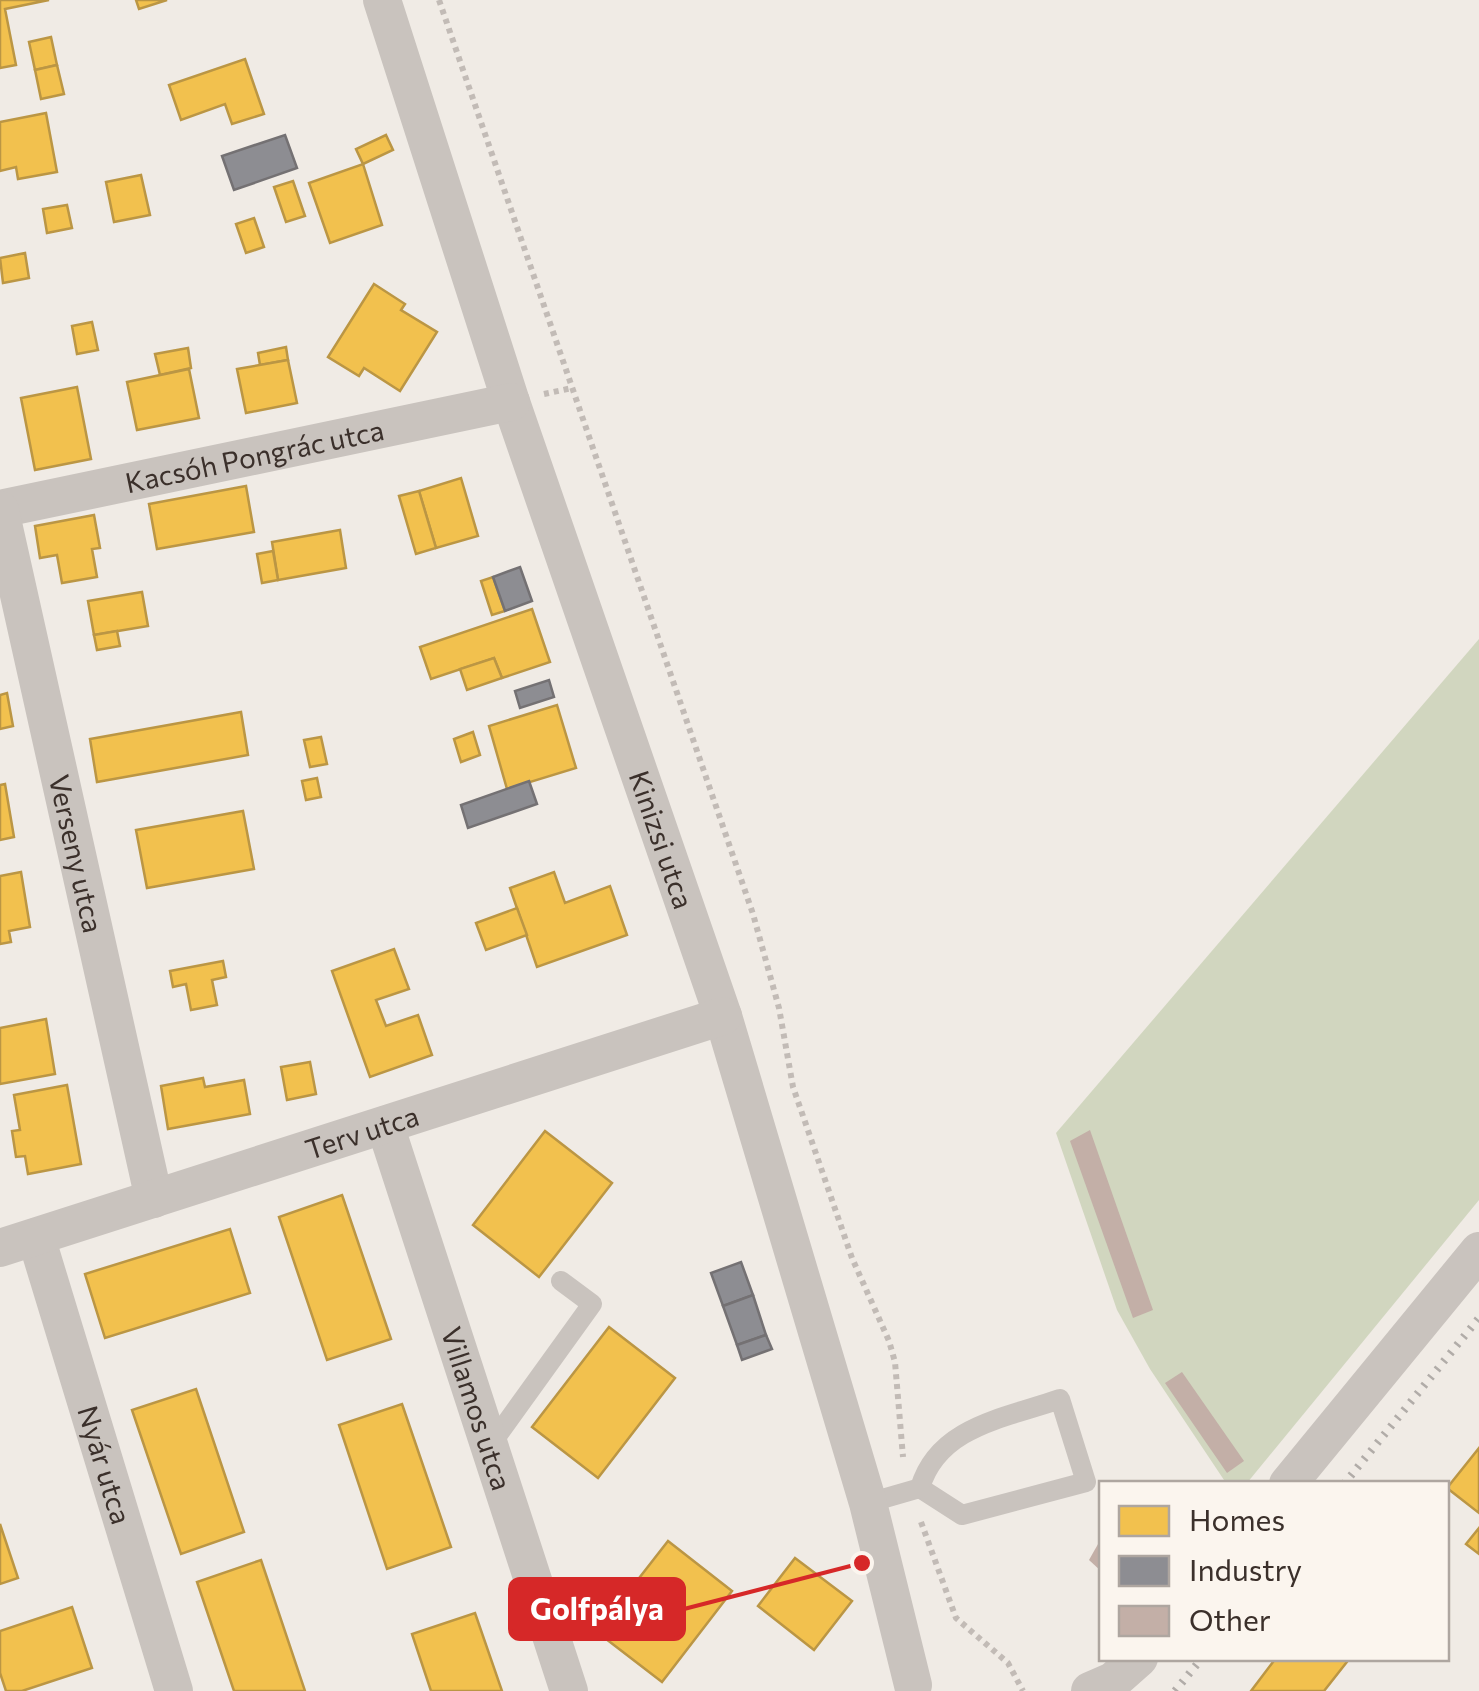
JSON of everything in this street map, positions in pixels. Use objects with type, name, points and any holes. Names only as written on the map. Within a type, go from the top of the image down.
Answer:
[{"type":"street","name":"Kinizsi utca","points":[[382,0],[510,402],[724,1016],[868,1503],[911,1689]]},
{"type":"street","name":"Kacsóh Pongrác utca","points":[[0,510],[510,402]]},
{"type":"street","name":"Verseny utca","points":[[0,510],[154,1199]]},
{"type":"street","name":"Terv utca","points":[[0,1248],[724,1016]]},
{"type":"street","name":"Villamos utca","points":[[384,1125],[568,1691]]},
{"type":"street","name":"Nyár utca","points":[[36,1237],[174,1691]]},
{"type":"street","points":[[1290,1481],[1479,1251]]},
{"type":"street","points":[[1090,1691],[1113,1681],[1136,1661]]},
{"type":"lane","points":[[489,1446],[592,1304],[560,1281]]},
{"type":"lane","points":[[868,1503],[916,1491],[962,1515],[1086,1482],[1060,1399],[956,1435],[926,1469],[916,1491]]},
{"type":"path","points":[[439,0],[753,914],[779,1008],[792,1087],[831,1203],[896,1362],[903,1468],[916,1491],[950,1607],[966,1628],[1008,1662],[1023,1691]]},
{"type":"green space","points":[[1479,639],[1479,1200],[1249,1481],[1225,1481],[1150,1369],[1117,1310],[1056,1133]]},
{"type":"building: Homes","points":[[0,0],[49,0],[5,9],[16,65],[0,68]]},
{"type":"building: Homes","points":[[136,0],[167,0],[139,9]]},
{"type":"building: Homes","points":[[51,37],[57,65],[35,70],[29,42]]},
{"type":"building: Homes","points":[[245,59],[264,114],[232,124],[225,104],[181,120],[169,85]]},
{"type":"building: Homes","points":[[57,65],[64,94],[41,99],[35,70]]},
{"type":"building: Homes","points":[[46,113],[57,172],[18,179],[16,167],[0,171],[0,122]]},
{"type":"building: Homes","points":[[386,135],[393,150],[363,164],[356,149]]},
{"type":"building: Homes","points":[[363,164],[382,225],[330,243],[309,183]]},
{"type":"building: Homes","points":[[141,175],[150,215],[114,222],[106,182]]},
{"type":"building: Homes","points":[[293,181],[305,216],[286,222],[274,187]]},
{"type":"building: Homes","points":[[67,205],[72,228],[47,233],[43,209]]},
{"type":"building: Homes","points":[[254,218],[264,247],[246,253],[236,224]]},
{"type":"building: Homes","points":[[25,253],[29,278],[3,283],[0,258]]},
{"type":"building: Homes","points":[[374,284],[405,304],[401,310],[437,332],[400,391],[364,368],[359,376],[328,357]]},
{"type":"building: Homes","points":[[92,322],[98,350],[77,354],[72,326]]},
{"type":"building: Homes","points":[[286,347],[288,360],[260,365],[258,353]]},
{"type":"building: Homes","points":[[188,348],[191,368],[160,375],[155,354]]},
{"type":"building: Homes","points":[[288,360],[297,403],[246,413],[237,369]]},
{"type":"building: Homes","points":[[189,369],[199,418],[137,430],[127,382]]},
{"type":"building: Homes","points":[[77,387],[91,459],[35,470],[21,398]]},
{"type":"building: Homes","points":[[461,478],[478,536],[436,548],[419,491]]},
{"type":"building: Homes","points":[[246,486],[254,532],[157,549],[149,504]]},
{"type":"building: Homes","points":[[419,491],[436,548],[416,554],[399,496]]},
{"type":"building: Homes","points":[[94,515],[100,548],[92,549],[97,577],[62,583],[57,555],[40,558],[35,526]]},
{"type":"building: Homes","points":[[340,530],[346,568],[278,580],[272,542]]},
{"type":"building: Homes","points":[[273,551],[278,580],[262,583],[257,554]]},
{"type":"building: Homes","points":[[493,577],[505,611],[492,615],[481,581]]},
{"type":"building: Homes","points":[[142,592],[148,626],[94,635],[88,601]]},
{"type":"building: Homes","points":[[532,609],[550,662],[502,678],[494,658],[431,679],[420,647]]},
{"type":"building: Homes","points":[[117,631],[120,646],[97,650],[94,635]]},
{"type":"building: Homes","points":[[494,658],[502,678],[467,690],[460,669]]},
{"type":"building: Homes","points":[[7,693],[13,726],[0,729],[0,695]]},
{"type":"building: Homes","points":[[557,705],[576,768],[507,789],[489,726]]},
{"type":"building: Homes","points":[[241,712],[248,755],[97,782],[90,739]]},
{"type":"building: Homes","points":[[473,732],[480,755],[461,762],[454,739]]},
{"type":"building: Homes","points":[[321,737],[327,764],[310,767],[304,740]]},
{"type":"building: Homes","points":[[317,778],[321,797],[306,800],[302,781]]},
{"type":"building: Homes","points":[[5,784],[14,837],[0,840],[0,785]]},
{"type":"building: Homes","points":[[243,811],[254,869],[147,888],[136,830]]},
{"type":"building: Homes","points":[[21,872],[30,927],[9,931],[11,942],[0,944],[0,876]]},
{"type":"building: Homes","points":[[554,872],[565,903],[610,886],[627,935],[537,967],[510,888]]},
{"type":"building: Homes","points":[[517,908],[527,935],[486,950],[476,923]]},
{"type":"building: Homes","points":[[394,949],[409,989],[376,1000],[386,1026],[418,1015],[432,1055],[370,1077],[332,971]]},
{"type":"building: Homes","points":[[223,961],[226,977],[212,980],[217,1005],[191,1010],[186,984],[173,987],[170,971]]},
{"type":"building: Homes","points":[[46,1019],[55,1074],[0,1084],[0,1028]]},
{"type":"building: Homes","points":[[310,1062],[316,1094],[287,1100],[281,1067]]},
{"type":"building: Homes","points":[[203,1078],[205,1087],[244,1080],[250,1114],[168,1129],[161,1086]]},
{"type":"building: Homes","points":[[67,1085],[81,1164],[28,1174],[25,1156],[16,1157],[12,1131],[20,1130],[14,1095]]},
{"type":"building: Homes","points":[[545,1131],[612,1183],[539,1277],[473,1225]]},
{"type":"building: Homes","points":[[342,1195],[391,1339],[327,1360],[279,1217]]},
{"type":"building: Homes","points":[[230,1229],[250,1293],[105,1338],[85,1274]]},
{"type":"building: Homes","points":[[609,1327],[675,1378],[598,1478],[532,1427]]},
{"type":"building: Homes","points":[[196,1389],[244,1532],[181,1554],[132,1410]]},
{"type":"building: Homes","points":[[402,1404],[451,1547],[387,1569],[339,1425]]},
{"type":"building: Homes","points":[[1479,1448],[1479,1513],[1449,1486]]},
{"type":"building: Homes","points":[[0,1524],[18,1578],[0,1584]]},
{"type":"building: Homes","points":[[1479,1528],[1479,1554],[1466,1544]]},
{"type":"building: Homes","points":[[668,1541],[732,1591],[662,1682],[597,1632]]},
{"type":"building: Homes","points":[[795,1558],[852,1601],[814,1650],[758,1606]]},
{"type":"building: Homes","points":[[261,1560],[305,1691],[234,1691],[197,1582]]},
{"type":"building: Homes","points":[[72,1607],[92,1668],[22,1691],[6,1691],[0,1673],[0,1631]]},
{"type":"building: Homes","points":[[475,1613],[502,1691],[431,1691],[412,1634]]},
{"type":"building: Homes","points":[[1274,1661],[1348,1661],[1324,1691],[1251,1691]]},
{"type":"building: Industry","points":[[285,135],[297,168],[234,190],[222,156]]},
{"type":"building: Industry","points":[[520,567],[532,601],[505,611],[493,577]]},
{"type":"building: Industry","points":[[549,680],[554,697],[520,708],[515,691]]},
{"type":"building: Industry","points":[[529,781],[537,804],[468,828],[461,805]]},
{"type":"building: Industry","points":[[741,1262],[753,1295],[723,1306],[711,1273]]},
{"type":"building: Industry","points":[[753,1295],[766,1335],[737,1345],[723,1306]]},
{"type":"building: Industry","points":[[766,1335],[772,1349],[742,1360],[737,1345]]},
{"type":"building: Other","points":[[1090,1130],[1153,1310],[1133,1318],[1070,1141]]},
{"type":"building: Other","points":[[1182,1372],[1244,1461],[1227,1473],[1165,1383]]},
{"type":"building: Other","points":[[1099,1542],[1099,1569],[1089,1560]]},
{"type":"railway","points":[[1346,1481],[1479,1318]]},
{"type":"railway","points":[[1175,1691],[1200,1661]]},
{"type":"place","name":"Golfpálya","points":[[862,1563]]}]
